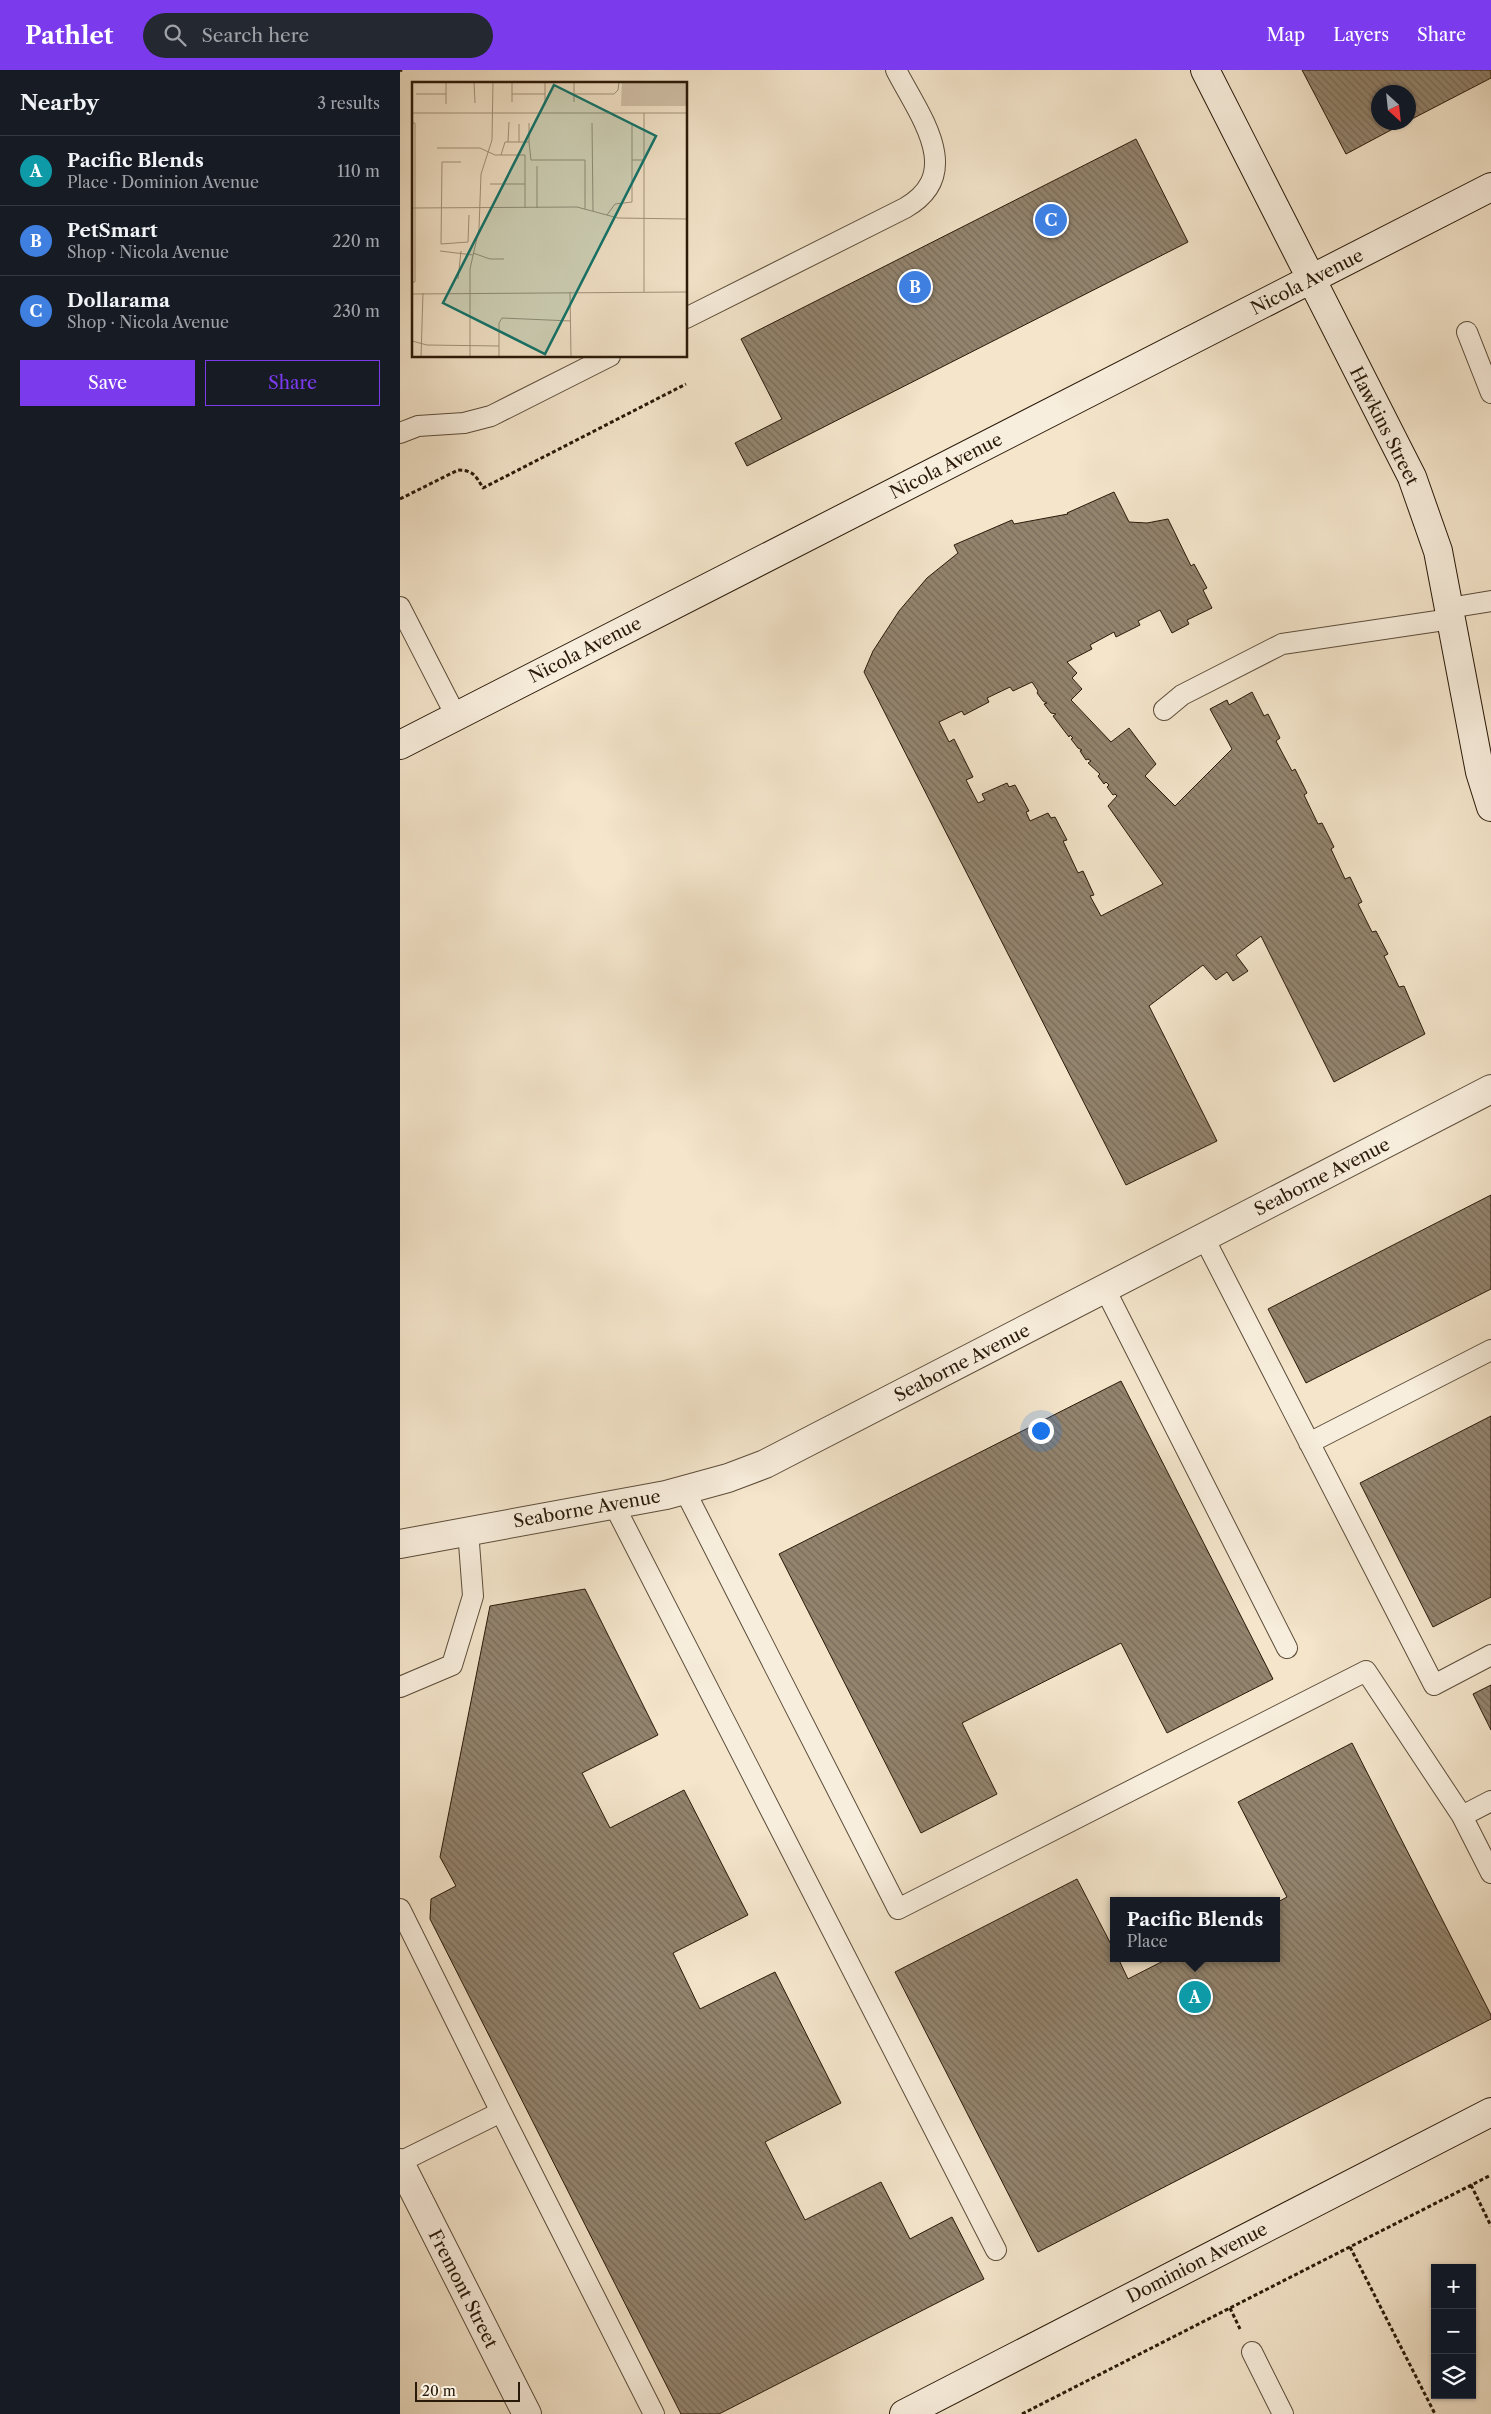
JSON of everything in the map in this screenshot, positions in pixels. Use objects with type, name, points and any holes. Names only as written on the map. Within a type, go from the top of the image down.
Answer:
[{"type":"street","name":"Hawkins Street","points":[[1204,70],[1412,476],[1438,551],[1480,772],[1491,807]]},
{"type":"street","name":"Nicola Avenue","points":[[400,744],[1491,187]]},
{"type":"street","name":"Seaborne Avenue","points":[[400,1544],[685,1491],[728,1478],[802,1446],[1491,1089]]},
{"type":"street","name":"Dominion Avenue","points":[[904,2414],[1491,2112]]},
{"type":"street","name":"Fremont Street","points":[[400,2163],[527,2414]]},
{"type":"lane","points":[[688,317],[905,208],[923,196],[934,176],[937,161],[928,132],[896,70]]},
{"type":"lane","points":[[1467,332],[1491,393]]},
{"type":"lane","points":[[400,433],[418,426],[464,422],[491,416],[606,358]]},
{"type":"lane","points":[[1164,710],[1182,695],[1282,644],[1450,614],[1491,600]]},
{"type":"lane","points":[[400,606],[456,716]]},
{"type":"lane","points":[[1204,1238],[1434,1685],[1491,1655]]},
{"type":"lane","points":[[1105,1289],[1287,1648]]},
{"type":"lane","points":[[1309,1443],[1491,1350]]},
{"type":"lane","points":[[685,1491],[898,1909],[1366,1671],[1462,1816],[1491,1873]]},
{"type":"lane","points":[[614,1505],[996,2250]]},
{"type":"lane","points":[[400,1687],[452,1665],[474,1596],[468,1530]]},
{"type":"lane","points":[[1462,1816],[1491,1801]]},
{"type":"lane","points":[[400,1909],[654,2414]]},
{"type":"lane","points":[[400,2163],[501,2112]]},
{"type":"lane","points":[[1252,2352],[1283,2414]]},
{"type":"path","points":[[400,499],[458,470],[468,470],[474,473],[483,488],[686,384]]},
{"type":"path","points":[[1022,2414],[1491,2175]]},
{"type":"path","points":[[1471,2185],[1491,2226]]},
{"type":"path","points":[[1350,2247],[1435,2414]]},
{"type":"building","points":[[1302,70],[1491,70],[1491,78],[1416,117],[1416,85],[1371,85],[1371,130],[1391,130],[1346,154]]},
{"type":"building","points":[[1136,139],[1188,242],[747,466],[735,443],[782,419],[741,339]]},
{"type":"building","points":[[1114,492],[1129,522],[1147,523],[1168,519],[1191,566],[1194,564],[1207,588],[1203,590],[1212,608],[1187,620],[1189,624],[1172,633],[1160,610],[1138,621],[1140,625],[1116,637],[1114,632],[1090,645],[1092,649],[1067,662],[1077,673],[1072,678],[1082,689],[1071,700],[1111,742],[1129,728],[1156,764],[1145,776],[1175,806],[1232,749],[1210,709],[1227,700],[1229,705],[1252,692],[1264,716],[1268,714],[1280,738],[1276,741],[1292,771],[1295,769],[1307,793],[1304,795],[1318,824],[1322,823],[1334,847],[1331,849],[1345,879],[1350,877],[1362,902],[1358,904],[1372,932],[1376,931],[1388,954],[1384,956],[1399,987],[1404,986],[1425,1034],[1334,1082],[1261,936],[1236,955],[1248,971],[1233,981],[1227,972],[1216,980],[1203,965],[1149,1006],[1217,1141],[1126,1185],[864,672],[873,651],[899,611],[927,578],[958,553],[954,545],[1012,520],[1014,524],[1067,513]],"holes":[[[1032,682],[1038,691],[1037,693],[1047,703],[1044,704],[1051,713],[1056,714],[1053,716],[1069,737],[1070,735],[1073,738],[1071,739],[1082,750],[1080,751],[1086,760],[1091,761],[1088,763],[1100,774],[1098,776],[1104,784],[1106,782],[1109,785],[1107,787],[1113,795],[1117,796],[1108,806],[1163,884],[1101,916],[1090,896],[1094,895],[1083,871],[1078,873],[1063,841],[1067,840],[1055,817],[1051,818],[1048,813],[1030,821],[1026,812],[1029,811],[1015,785],[1009,787],[1007,783],[982,794],[985,800],[978,803],[966,780],[973,777],[954,739],[949,742],[939,722],[962,711],[964,715],[989,702],[987,698],[1010,687],[1013,691]]]},
{"type":"building","points":[[1491,1195],[1491,1289],[1306,1383],[1268,1309]]},
{"type":"building","points":[[1121,1381],[1273,1679],[1167,1733],[1121,1643],[962,1723],[997,1794],[921,1833],[779,1554]]},
{"type":"building","points":[[1491,1416],[1491,1597],[1433,1627],[1360,1483]]},
{"type":"building","points":[[585,1589],[658,1735],[582,1773],[610,1828],[684,1790],[748,1915],[673,1953],[700,2009],[775,1972],[841,2103],[765,2142],[805,2220],[881,2182],[910,2239],[952,2217],[984,2279],[719,2414],[681,2414],[430,1919],[431,1899],[456,1886],[440,1857],[490,1606]]},
{"type":"building","points":[[1491,1685],[1491,1730],[1473,1694]]},
{"type":"building","points":[[1352,1743],[1491,2015],[1491,2019],[1038,2252],[895,1972],[1077,1879],[1110,1942],[1110,1962],[1120,1962],[1128,1979],[1161,1962],[1280,1962],[1280,1901],[1287,1897],[1238,1802]]},
{"type":"place","name":"Dollarama","points":[[1051,220]]},
{"type":"place","name":"PetSmart","points":[[915,287]]},
{"type":"place","name":"Pacific Blends","points":[[1195,1997]]}]
